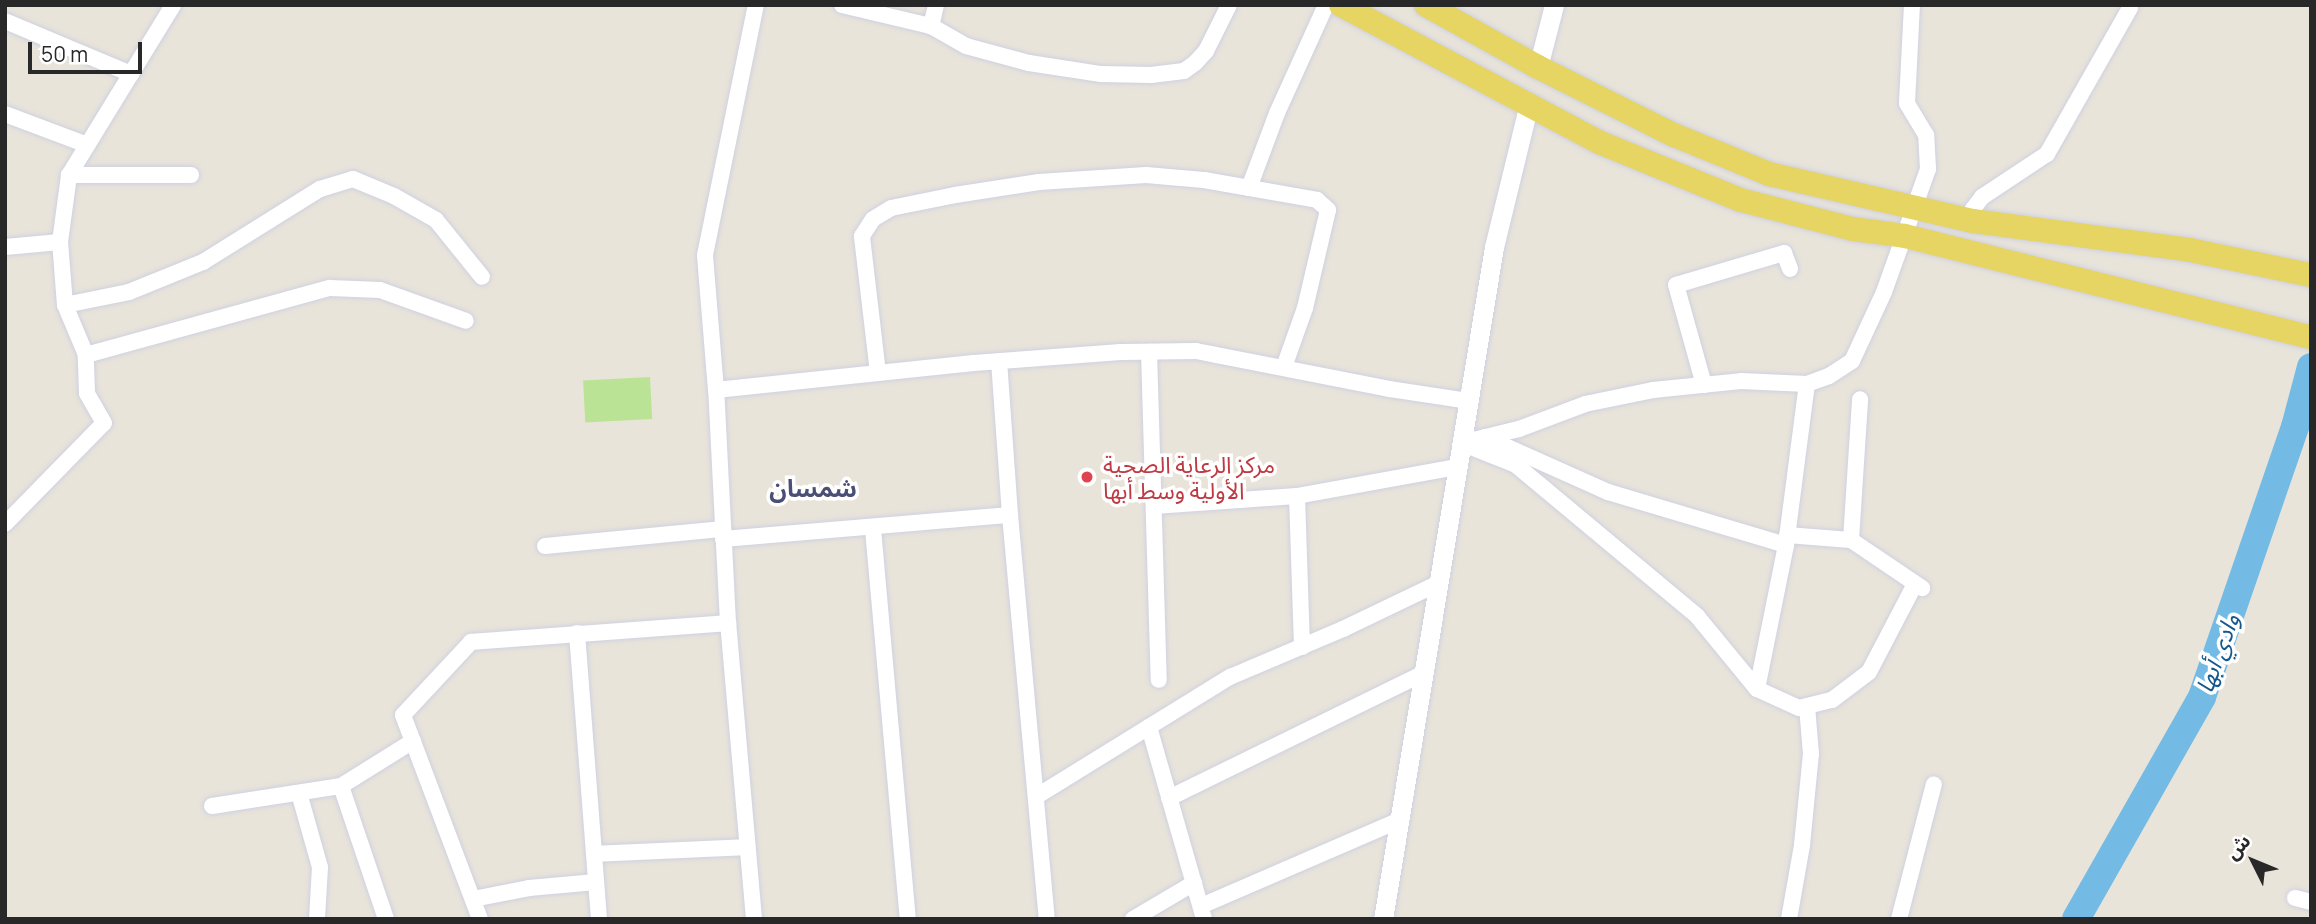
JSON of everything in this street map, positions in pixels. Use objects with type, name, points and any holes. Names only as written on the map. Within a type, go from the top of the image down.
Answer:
[{"type":"main road","points":[[1341,5],[1601,143],[1741,200],[1853,229],[1905,236],[2311,337]]},
{"type":"main road","points":[[1426,5],[1538,67],[1674,135],[1769,174],[1973,221],[2190,250],[2311,275]]},
{"type":"street","points":[[8,516],[104,423],[87,393],[86,355],[65,305],[60,242],[69,175],[173,5]]},
{"type":"street","points":[[754,919],[728,623],[716,390],[705,255],[756,5]]},
{"type":"street","points":[[842,5],[931,26],[967,46],[1029,63],[1101,74],[1152,75],[1184,71],[1195,63],[1206,51],[1229,5]]},
{"type":"street","points":[[931,26],[936,5]]},
{"type":"street","points":[[1249,188],[1277,113],[1326,5]]},
{"type":"street","points":[[1538,67],[1554,5]]},
{"type":"street","points":[[1461,443],[1519,429],[1585,404],[1653,390],[1741,381],[1807,384],[1829,376],[1852,360],[1905,236],[1912,207],[1928,169],[1926,135],[1907,103],[1912,5]]},
{"type":"street","points":[[1973,221],[1973,209],[1982,197],[2048,154],[2130,8]]},
{"type":"street","points":[[5,21],[131,74]]},
{"type":"street","points":[[1383,919],[1494,247],[1529,103]]},
{"type":"street","points":[[5,114],[87,145]]},
{"type":"street","points":[[69,175],[191,175]]},
{"type":"street","points":[[878,373],[862,236],[873,219],[891,208],[1039,182],[1146,175],[1204,180],[1317,200],[1328,210],[1305,309],[1284,367]]},
{"type":"street","points":[[65,305],[129,292],[203,262],[320,189],[354,180],[394,195],[436,220],[482,277]]},
{"type":"street","points":[[5,247],[60,242]]},
{"type":"street","points":[[1704,385],[1676,285],[1784,253],[1790,269]]},
{"type":"street","points":[[86,355],[330,288],[380,290],[466,321]]},
{"type":"street","points":[[716,390],[999,361],[1196,351],[1390,389],[1468,401]]},
{"type":"street","points":[[1149,352],[1159,680]]},
{"type":"street","points":[[999,361],[1010,515],[1047,919]]},
{"type":"street","points":[[1757,689],[1787,540],[1807,384]]},
{"type":"street","points":[[1851,540],[1860,399]]},
{"type":"street","points":[[1461,443],[1516,465],[1697,616],[1757,689],[1799,708],[1832,700],[1870,672],[1919,587],[1851,540],[1787,540],[1608,492],[1485,437]]},
{"type":"street","points":[[1154,506],[1297,496],[1457,467]]},
{"type":"street","points":[[1297,496],[1302,647]]},
{"type":"street","points":[[545,546],[723,534],[873,528],[1010,515]]},
{"type":"street","points":[[873,528],[908,919]]},
{"type":"street","points":[[1037,796],[1230,677],[1302,647],[1437,584]]},
{"type":"street","points":[[480,919],[403,715],[471,642],[728,623]]},
{"type":"street","points":[[577,633],[599,919]]},
{"type":"street","points":[[1169,798],[1422,674]]},
{"type":"street","points":[[1789,919],[1802,845],[1811,754],[1807,706]]},
{"type":"street","points":[[1149,727],[1203,912],[1400,820]]},
{"type":"street","points":[[212,806],[341,786],[413,741]]},
{"type":"street","points":[[1899,919],[1934,784]]},
{"type":"street","points":[[341,786],[386,919]]},
{"type":"street","points":[[299,793],[320,867],[317,919]]},
{"type":"street","points":[[594,855],[747,847]]},
{"type":"street","points":[[473,899],[529,888],[596,882]]},
{"type":"street","points":[[1133,919],[1194,883]]},
{"type":"green space","points":[[650,377],[652,419],[585,422],[583,381]]},
{"type":"waterway","name":"وادي أبها","points":[[2076,919],[2202,697],[2295,427],[2311,367]]},
{"type":"place","name":"مركز الرعاية الصحية الأولية وسط أبها","points":[[1087,477]]},
{"type":"district","name":"شمسان","points":[[813,488]]}]
